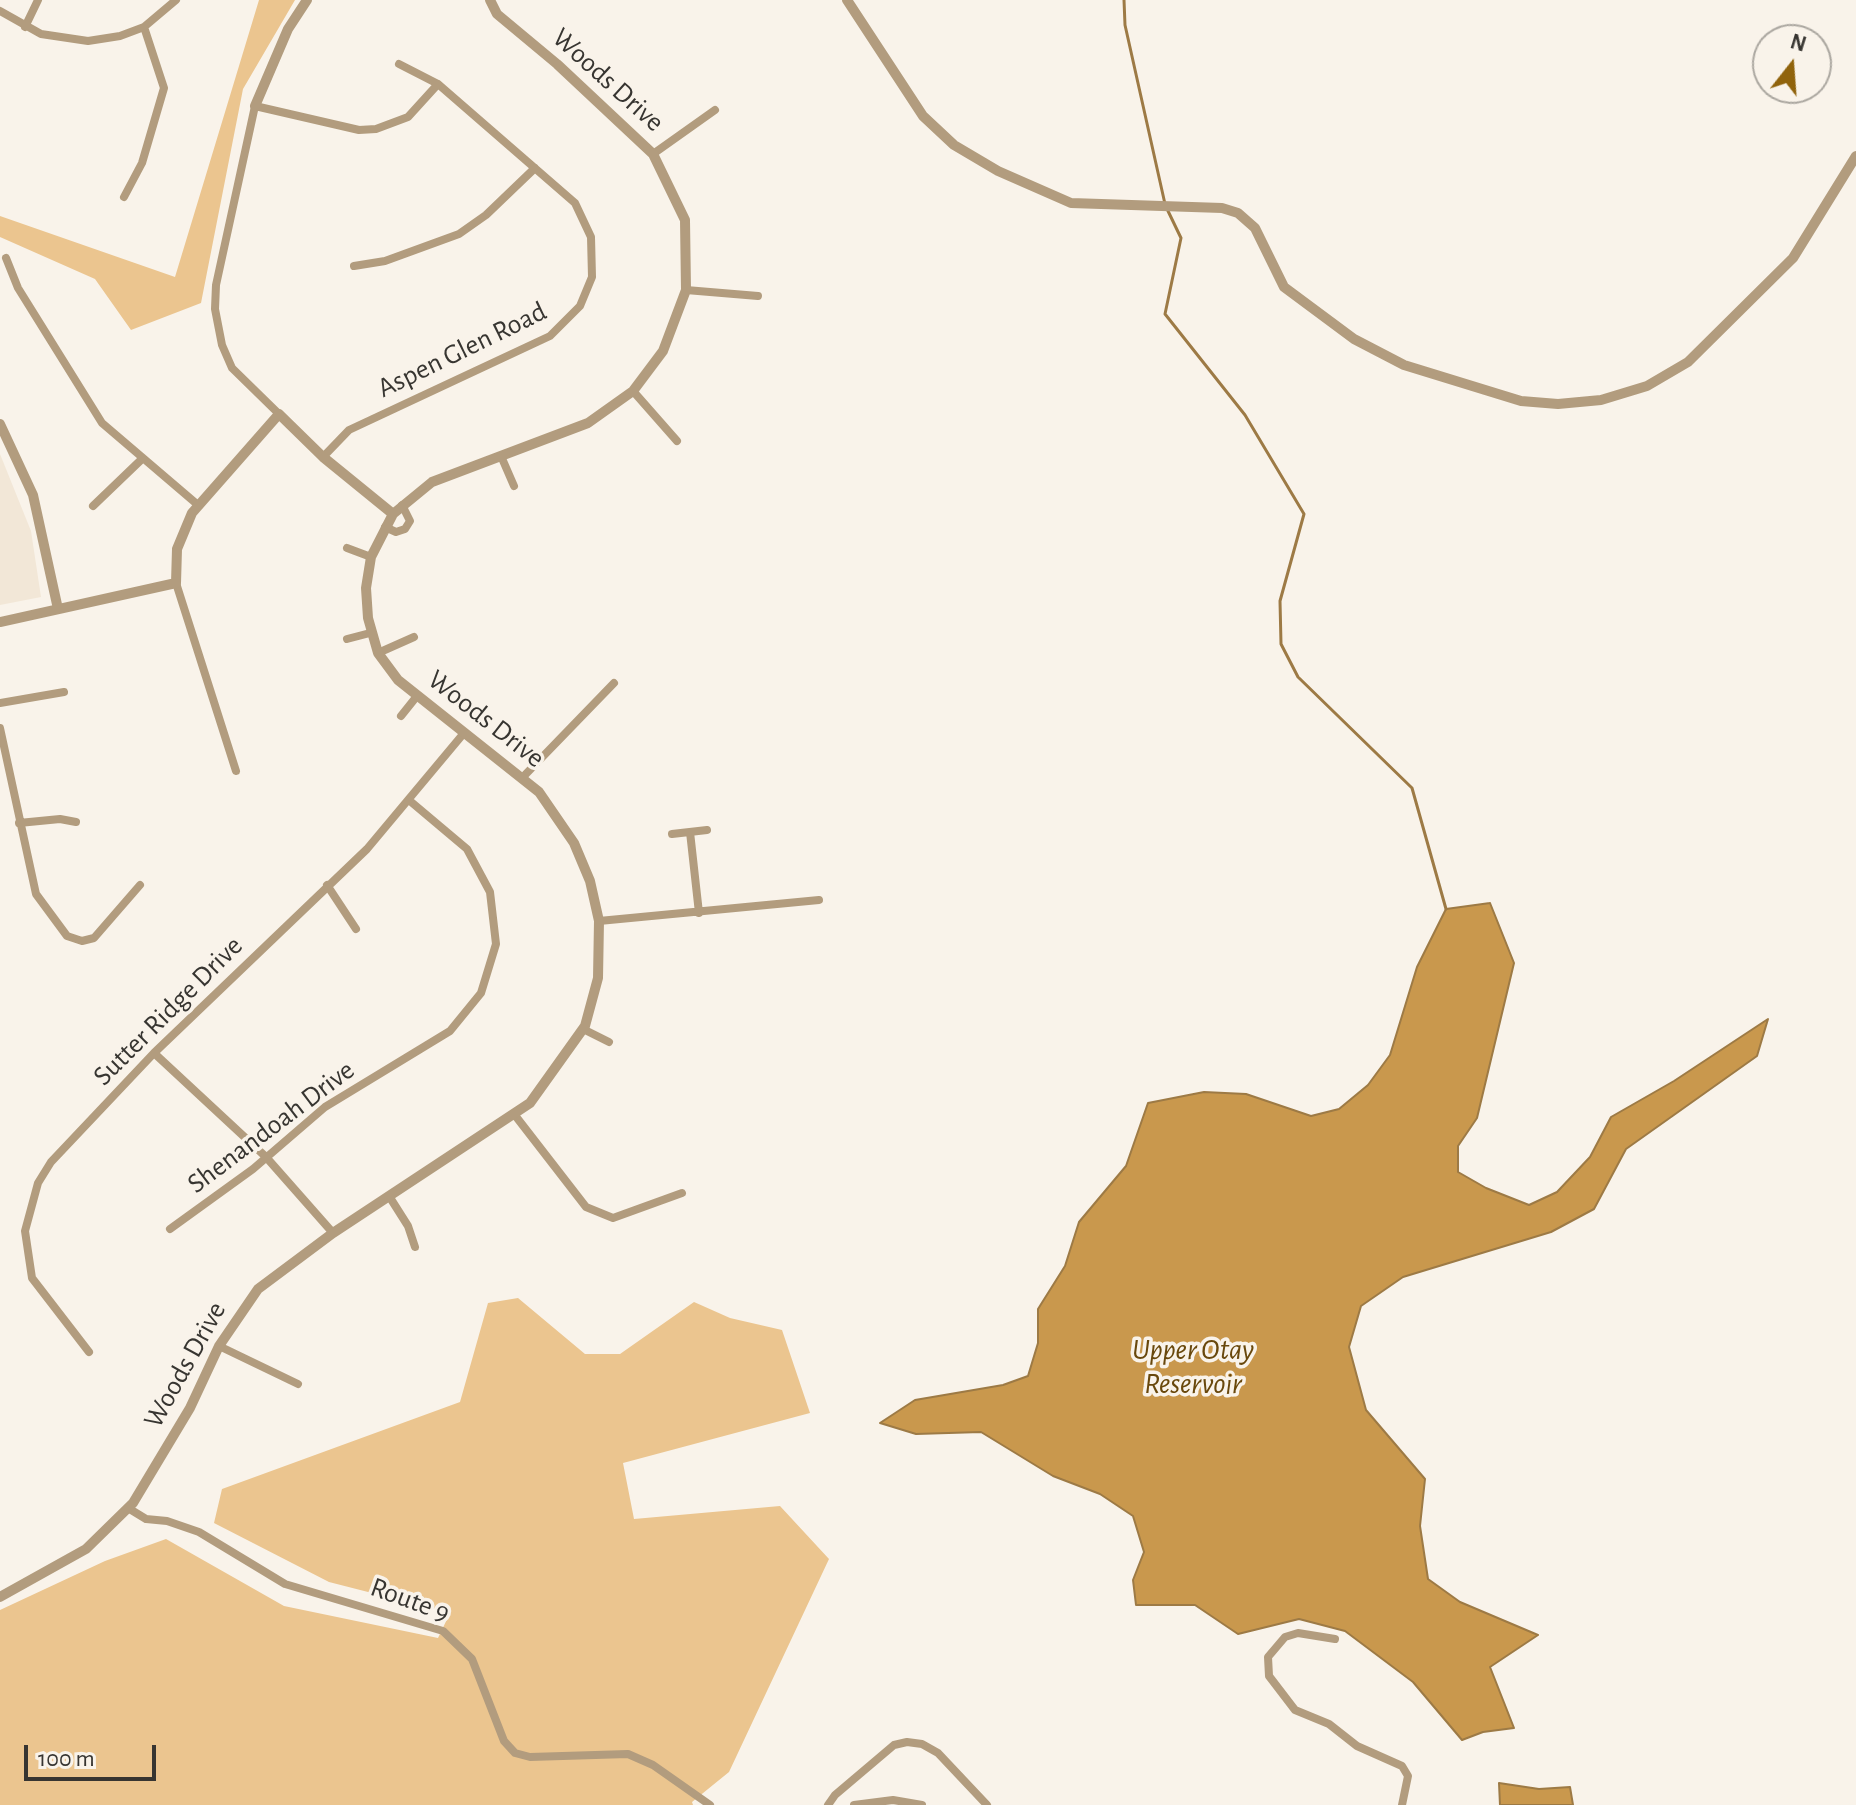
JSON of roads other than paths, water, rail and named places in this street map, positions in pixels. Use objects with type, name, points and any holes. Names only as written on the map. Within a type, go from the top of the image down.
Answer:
[{"type":"street","points":[[25,27],[38,0]]},
{"type":"street","points":[[0,11],[25,27],[59,38],[88,41],[120,36],[144,27],[176,0]]},
{"type":"street","points":[[307,0],[288,29],[255,106],[216,285],[215,309],[222,345],[232,368],[323,457],[393,514]]},
{"type":"street","name":"Woods Drive","points":[[0,1597],[86,1549],[128,1508],[190,1408],[219,1346],[258,1289],[333,1233],[530,1103],[583,1029],[598,978],[599,921],[590,881],[574,843],[539,792],[523,777],[398,680],[378,653],[370,633],[366,588],[371,557],[393,514],[432,482],[588,423],[633,391],[663,351],[686,290],[685,220],[653,154],[557,64],[497,14],[490,0]]},
{"type":"street","points":[[847,0],[923,116],[954,145],[998,171],[1071,203],[1209,208],[1238,213],[1255,228],[1284,287],[1354,339],[1404,365],[1521,401],[1558,404],[1601,400],[1647,386],[1688,362],[1793,258],[1856,156]]},
{"type":"street","points":[[124,197],[142,163],[164,88],[144,27]]},
{"type":"street","name":"Aspen Glen Road","points":[[323,457],[349,430],[550,336],[577,311],[592,277],[591,237],[575,203],[438,84],[399,64]]},
{"type":"street","points":[[255,106],[359,130],[376,129],[408,117],[438,84]]},
{"type":"street","points":[[653,154],[715,110]]},
{"type":"street","points":[[354,266],[385,261],[459,234],[486,215],[535,168]]},
{"type":"street","points":[[6,258],[18,288],[102,423],[198,505]]},
{"type":"street","points":[[686,290],[758,296]]},
{"type":"street","points":[[633,391],[677,441]]},
{"type":"street","points":[[236,771],[176,583],[175,557],[179,540],[198,505],[279,414]]},
{"type":"street","points":[[0,424],[33,495],[58,609]]},
{"type":"street","points":[[501,456],[514,486]]},
{"type":"street","points":[[93,506],[143,458]]},
{"type":"street","points":[[385,527],[396,532],[405,529],[410,521],[402,505]]},
{"type":"street","points":[[347,548],[371,557]]},
{"type":"street","points":[[0,622],[176,583]]},
{"type":"street","points":[[347,639],[370,633]]},
{"type":"street","points":[[378,653],[414,637]]},
{"type":"street","points":[[523,777],[614,683]]},
{"type":"street","points":[[0,703],[64,692]]},
{"type":"street","points":[[401,716],[417,696]]},
{"type":"street","points":[[0,728],[36,894],[70,938],[82,941],[94,938],[140,885]]},
{"type":"street","name":"Sutter Ridge Drive","points":[[89,1352],[32,1278],[25,1244],[27,1215],[34,1192],[51,1162],[154,1053],[410,801],[464,733]]},
{"type":"street","name":"Shenandoah Drive","points":[[170,1229],[266,1157],[325,1107],[450,1031],[468,1014],[487,981],[494,957],[496,930],[486,881],[458,840],[410,801]]},
{"type":"street","points":[[19,823],[60,819],[76,822]]},
{"type":"street","points":[[672,834],[707,830]]},
{"type":"street","points":[[690,832],[699,913]]},
{"type":"street","points":[[327,885],[356,929]]},
{"type":"street","points":[[599,921],[819,900]]},
{"type":"street","points":[[583,1029],[609,1042]]},
{"type":"street","points":[[154,1053],[266,1157],[333,1233]]},
{"type":"street","points":[[514,1114],[586,1207],[613,1218],[682,1193]]},
{"type":"street","points":[[389,1196],[408,1226],[415,1247]]},
{"type":"street","points":[[219,1346],[298,1384]]},
{"type":"street","name":"Route 9","points":[[128,1508],[146,1519],[167,1521],[199,1532],[285,1584],[443,1631],[472,1659],[504,1741],[515,1753],[530,1757],[619,1752],[636,1756],[710,1805]]},
{"type":"street","points":[[1335,1639],[1298,1633],[1285,1637],[1268,1657],[1269,1676],[1295,1710],[1329,1724],[1357,1746],[1402,1766],[1408,1776],[1402,1805]]},
{"type":"street","points":[[828,1805],[835,1795],[894,1745],[907,1742],[922,1744],[938,1753],[987,1805]]},
{"type":"street","points":[[854,1805],[893,1800],[922,1805]]},
{"type":"water","name":"Upper Otay Reservoir","points":[[1490,903],[1514,963],[1477,1118],[1458,1146],[1458,1172],[1486,1188],[1529,1205],[1557,1192],[1590,1157],[1611,1117],[1674,1081],[1768,1019],[1757,1056],[1626,1149],[1594,1209],[1551,1232],[1403,1277],[1361,1306],[1349,1347],[1366,1410],[1425,1479],[1420,1526],[1428,1579],[1460,1602],[1538,1635],[1490,1667],[1514,1728],[1483,1732],[1462,1740],[1413,1682],[1345,1631],[1299,1619],[1238,1634],[1195,1605],[1136,1605],[1133,1580],[1144,1552],[1133,1516],[1100,1494],[1053,1476],[981,1432],[916,1434],[880,1423],[915,1400],[1003,1385],[1028,1376],[1038,1343],[1038,1309],[1065,1266],[1079,1222],[1126,1166],[1148,1103],[1204,1092],[1246,1094],[1311,1116],[1339,1109],[1368,1085],[1390,1055],[1417,967],[1446,909]]},
{"type":"water","points":[[1499,1783],[1539,1789],[1570,1787],[1573,1805],[1500,1805]]},
{"type":"waterway","points":[[1124,0],[1125,25],[1165,204]]},
{"type":"waterway","points":[[1168,211],[1181,238],[1165,314],[1245,415],[1304,514],[1280,601],[1281,644],[1298,677],[1412,788],[1446,909]]}]
